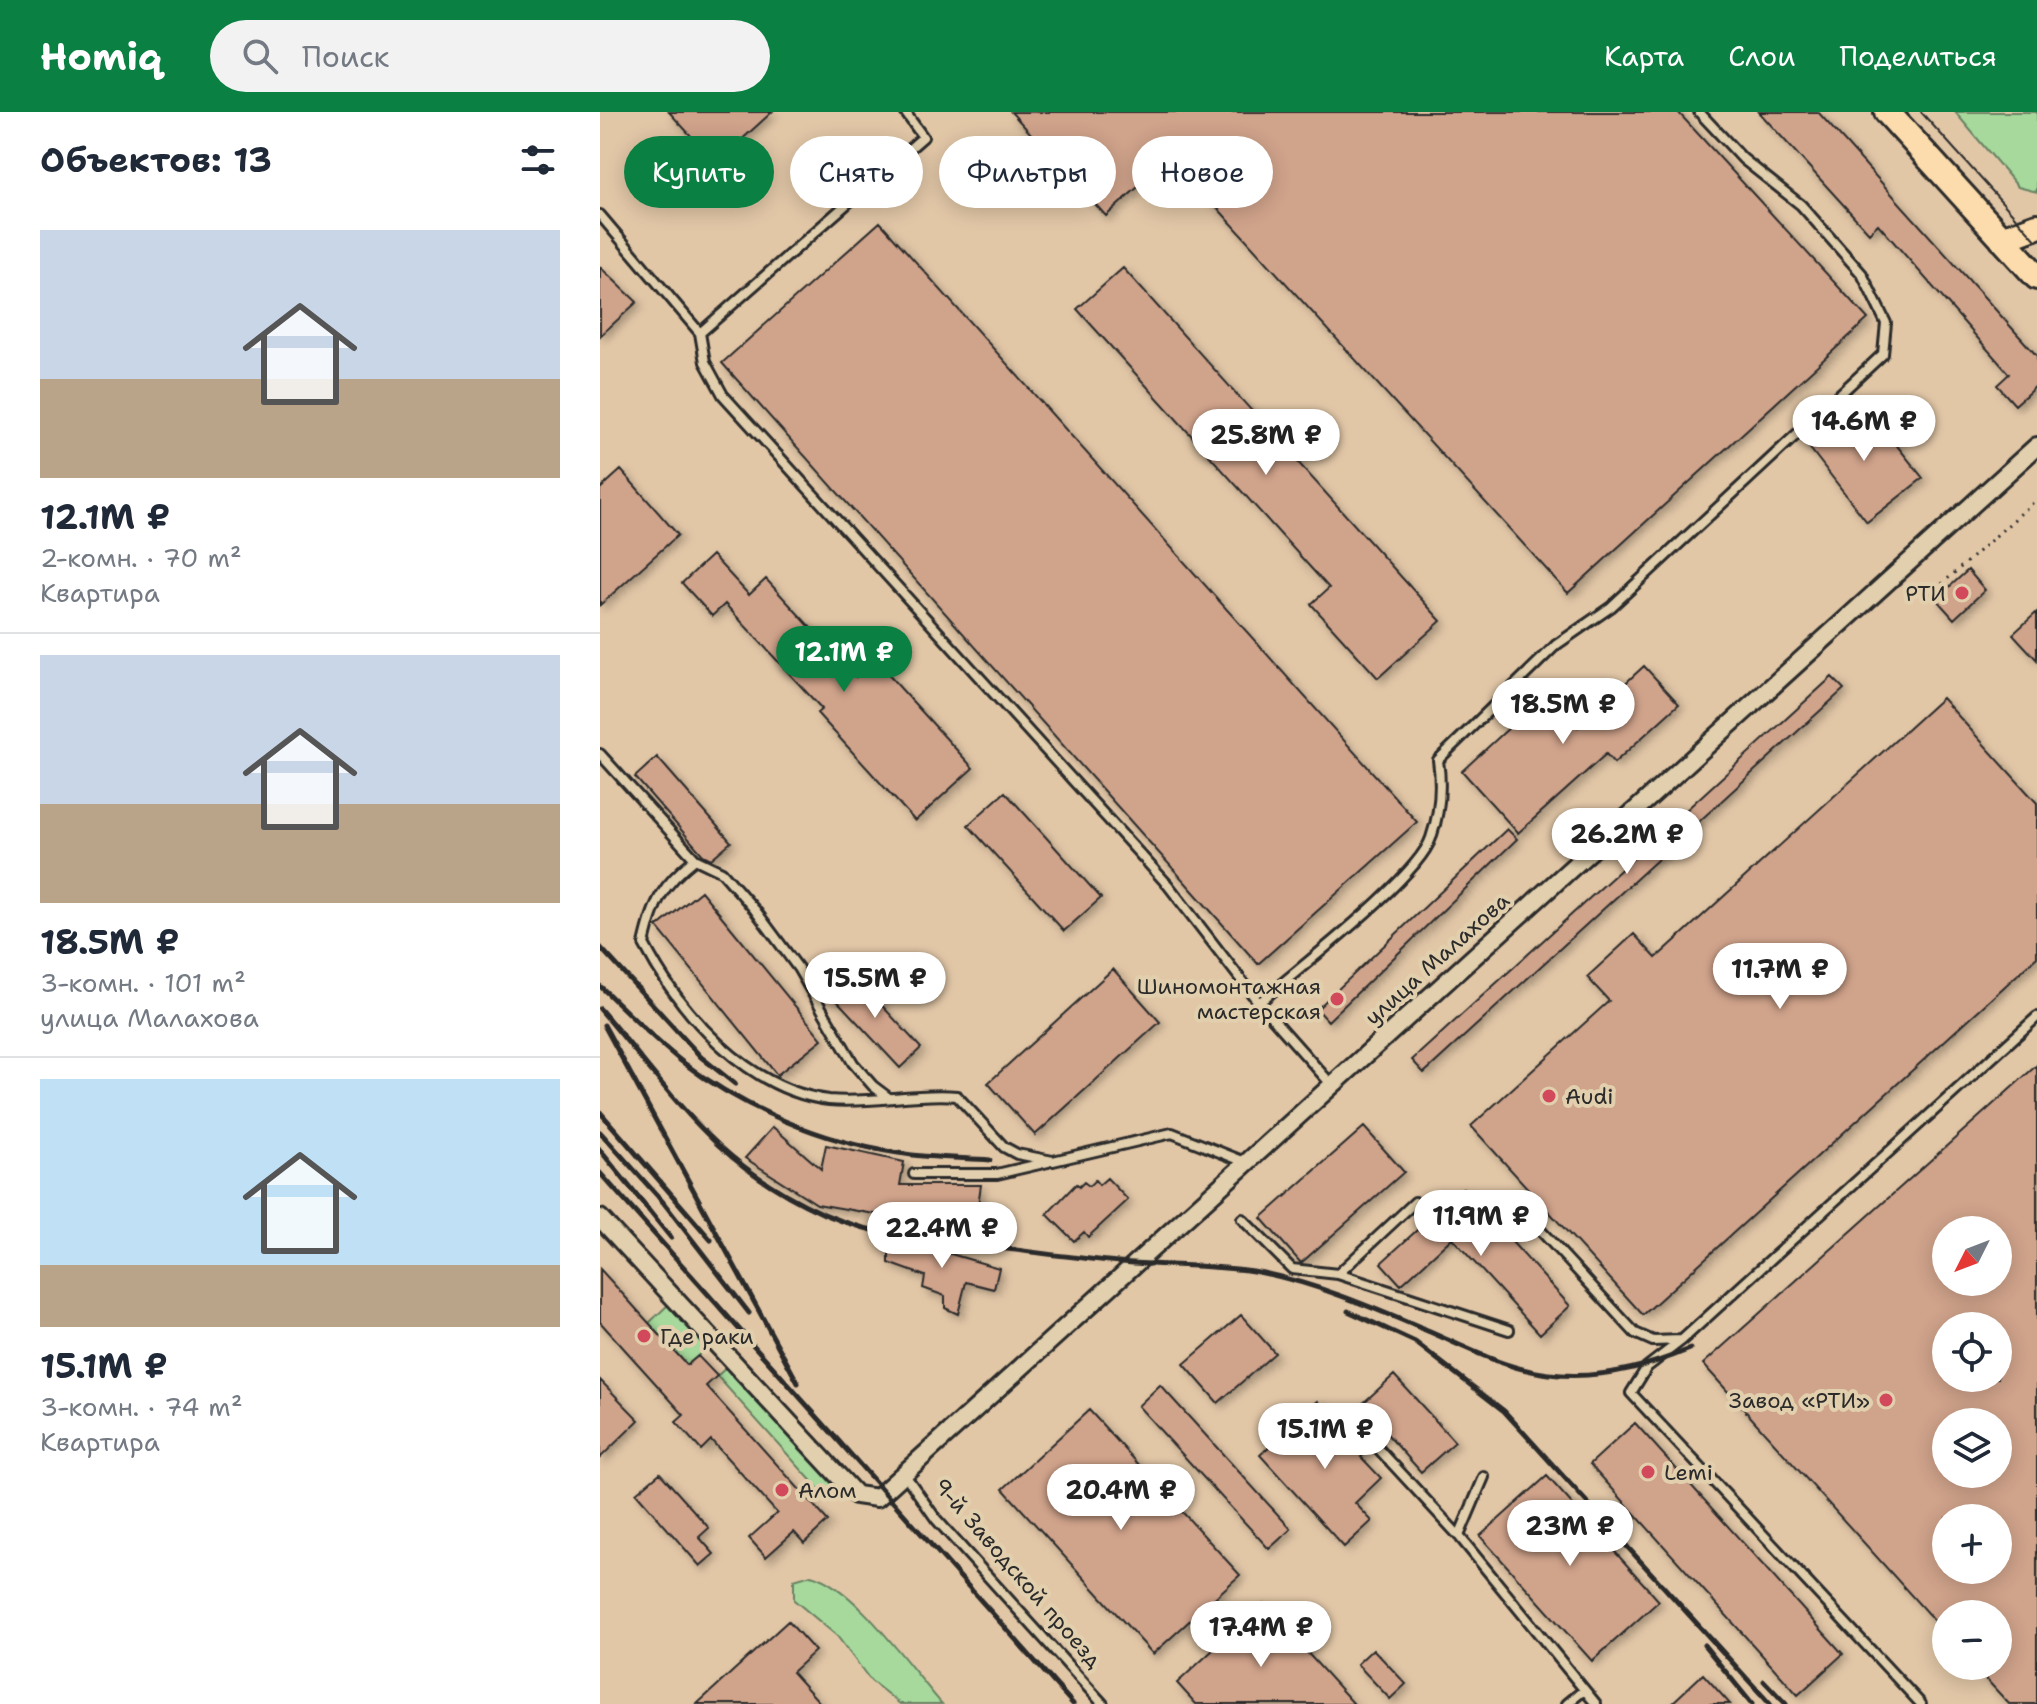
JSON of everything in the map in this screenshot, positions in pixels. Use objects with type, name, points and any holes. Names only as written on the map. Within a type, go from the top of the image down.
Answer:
[{"type":"main road","points":[[1887,112],[2037,277]]},
{"type":"main road","points":[[2002,239],[2037,226]]},
{"type":"street","name":"улица Малахова","points":[[903,1472],[2037,446]]},
{"type":"street","name":"9-й Заводской проезд","points":[[600,1218],[856,1495],[877,1498],[903,1472]]},
{"type":"lane","points":[[700,333],[923,137],[905,112]]},
{"type":"lane","points":[[1259,1003],[1411,871],[1431,841],[1442,790],[1438,760],[1556,645],[1611,607],[1883,354],[1886,323],[1862,274],[1801,205],[1743,159],[1699,112]]},
{"type":"lane","points":[[600,215],[700,333],[705,362],[723,395],[1168,885],[1259,1003],[1331,1084]]},
{"type":"lane","points":[[600,754],[695,859],[722,872],[755,910],[798,968],[853,1063],[873,1086],[889,1098]]},
{"type":"lane","points":[[695,859],[674,875],[653,904],[644,944],[660,975],[729,1052],[770,1081],[799,1094],[831,1100],[936,1094],[957,1096],[1004,1147],[1017,1154],[1053,1161]]},
{"type":"lane","points":[[1921,1704],[1631,1393],[1647,1367],[1682,1340],[2037,1017]]},
{"type":"lane","points":[[914,1174],[997,1174],[1172,1133],[1245,1162]]},
{"type":"lane","points":[[1338,1274],[1415,1202]]},
{"type":"lane","points":[[1518,1206],[1635,1333],[1653,1341],[1682,1340]]},
{"type":"lane","points":[[1242,1219],[1292,1269],[1338,1274],[1509,1330]]},
{"type":"lane","points":[[1376,1446],[1459,1536],[1596,1704]]},
{"type":"lane","name":"9-й Заводской проезд","points":[[903,1472],[936,1519],[1103,1704]]},
{"type":"lane","points":[[1459,1536],[1484,1477]]},
{"type":"lane","points":[[1567,1704],[1584,1690]]},
{"type":"path","points":[[1924,600],[2037,499]]},
{"type":"green space","points":[[1955,112],[2037,112],[2037,192],[2018,187]]},
{"type":"green space","points":[[670,1303],[709,1346],[687,1365],[649,1323]]},
{"type":"green space","points":[[729,1365],[838,1486],[826,1497],[717,1376]]},
{"type":"green space","points":[[811,1575],[846,1595],[864,1612],[942,1704],[900,1704],[871,1681],[837,1636],[794,1600],[794,1580]]},
{"type":"building","points":[[669,112],[772,112],[746,136],[691,136]]},
{"type":"building","points":[[1011,112],[1678,112],[1868,319],[1568,593],[1217,208],[1273,208],[1273,136],[1132,136],[1132,192],[1116,207],[1116,136],[1033,136]]},
{"type":"building","points":[[1759,112],[1818,112],[2037,356],[2037,385],[2015,405],[1997,385],[2009,374],[1878,224],[1869,233]]},
{"type":"building","points":[[1099,208],[1115,208],[1106,216]]},
{"type":"building","points":[[880,222],[1417,822],[1258,964],[722,363]]},
{"type":"building","points":[[600,267],[637,302],[600,336]]},
{"type":"building","points":[[1123,268],[1441,621],[1378,678],[1311,604],[1329,588],[1077,309]]},
{"type":"building","points":[[1848,406],[1867,431],[1878,422],[1923,478],[1867,522],[1805,442]]},
{"type":"building","points":[[621,470],[678,535],[600,605],[600,489]]},
{"type":"building","points":[[712,555],[749,595],[766,579],[856,677],[875,660],[973,768],[915,821],[817,713],[822,709],[725,604],[712,616],[682,583]]},
{"type":"building","name":"РТИ","points":[[1968,570],[1985,590],[1954,619],[1936,599]]},
{"type":"building","points":[[2037,612],[2037,660],[2013,634]]},
{"type":"building","points":[[1644,666],[1679,704],[1614,763],[1606,754],[1518,833],[1462,771],[1524,714],[1516,706],[1540,684],[1578,727]]},
{"type":"building","points":[[1832,677],[1844,689],[1424,1073],[1412,1060]]},
{"type":"building","points":[[1942,698],[2037,803],[2037,957],[1643,1315],[1471,1126],[1609,1001],[1587,977],[1634,934],[1656,958]]},
{"type":"building","points":[[657,757],[731,842],[711,859],[703,855],[635,777]]},
{"type":"building","points":[[1005,792],[1101,898],[1064,931],[968,825]]},
{"type":"building","points":[[1507,829],[1517,839],[1328,1021],[1317,1009]]},
{"type":"building","points":[[701,891],[822,1039],[777,1075],[657,927]]},
{"type":"building","points":[[1113,969],[1160,1022],[1035,1135],[988,1083]]},
{"type":"building","points":[[851,972],[921,1048],[900,1068],[829,992]]},
{"type":"building","name":"Завод «РТИ»","points":[[2037,1065],[2037,1704],[2009,1704],[1987,1680],[2012,1680],[2012,1600],[1932,1600],[1932,1618],[1703,1364]]},
{"type":"building","points":[[773,1127],[821,1169],[826,1145],[904,1162],[900,1185],[981,1185],[974,1231],[817,1204],[745,1158]]},
{"type":"building","points":[[1364,1127],[1404,1172],[1301,1263],[1261,1218]]},
{"type":"building","points":[[1107,1178],[1128,1200],[1088,1237],[1084,1232],[1074,1241],[1047,1214],[1076,1184],[1079,1187],[1084,1182],[1089,1186],[1095,1180],[1099,1185]]},
{"type":"building","points":[[1463,1188],[1570,1306],[1540,1334],[1452,1238],[1401,1285],[1381,1263]]},
{"type":"building","points":[[889,1236],[999,1268],[994,1289],[966,1282],[958,1314],[945,1308],[945,1296],[923,1288],[925,1276],[889,1263]]},
{"type":"building","points":[[600,1269],[687,1365],[698,1356],[717,1376],[706,1386],[828,1521],[804,1543],[794,1532],[766,1557],[749,1538],[777,1513],[711,1440],[701,1450],[676,1422],[684,1415],[600,1322]]},
{"type":"building","points":[[1241,1315],[1275,1353],[1218,1403],[1184,1364]]},
{"type":"building","points":[[1394,1375],[1455,1442],[1421,1472],[1361,1405]]},
{"type":"building","points":[[600,1380],[639,1420],[600,1458]]},
{"type":"building","points":[[1160,1385],[1291,1529],[1269,1549],[1138,1406]]},
{"type":"building","points":[[1318,1401],[1365,1453],[1361,1457],[1381,1478],[1355,1503],[1372,1521],[1344,1547],[1260,1455]]},
{"type":"building","points":[[1089,1410],[1240,1575],[1153,1654],[1003,1489]]},
{"type":"building","points":[[1635,1423],[1843,1654],[1798,1695],[1590,1464]]},
{"type":"building","points":[[660,1473],[709,1528],[699,1537],[714,1554],[700,1566],[636,1493]]},
{"type":"building","points":[[1547,1476],[1659,1601],[1592,1661],[1480,1536]]},
{"type":"building","points":[[1263,1604],[1354,1704],[1196,1704],[1177,1683]]},
{"type":"building","points":[[788,1621],[815,1651],[792,1672],[821,1704],[697,1704]]},
{"type":"building","points":[[1373,1649],[1406,1684],[1390,1699],[1357,1664]]},
{"type":"building","points":[[1703,1674],[1730,1704],[1671,1704]]},
{"type":"tram line","points":[[1921,112],[2037,241]]},
{"type":"railway","points":[[600,947],[701,1057],[735,1084]]},
{"type":"railway","points":[[600,986],[681,1061],[756,1108],[812,1131],[869,1148],[921,1156],[990,1160]]},
{"type":"railway","points":[[600,1009],[675,1099],[724,1150],[786,1194],[824,1214],[868,1229],[937,1242],[1117,1262],[1253,1271],[1321,1289],[1503,1363],[1549,1374],[1585,1375],[1621,1371],[1690,1349]]},
{"type":"railway","points":[[604,1025],[798,1383]]},
{"type":"railway","points":[[600,1112],[711,1240]]},
{"type":"railway","points":[[600,1132],[663,1202],[749,1313]]},
{"type":"railway","points":[[600,1150],[671,1238]]},
{"type":"railway","points":[[600,1173],[1073,1704]]},
{"type":"railway","points":[[1348,1311],[1415,1342],[1504,1411],[1770,1704]]},
{"type":"railway","points":[[1704,1645],[1752,1704]]},
{"type":"railway","points":[[1764,1681],[1786,1704]]},
{"type":"place","name":"РТИ","points":[[1962,593]]},
{"type":"place","name":"Шиномонтажная мастерская","points":[[1337,999]]},
{"type":"place","name":"Audi","points":[[1549,1096]]},
{"type":"place","name":"Где раки","points":[[644,1336]]},
{"type":"place","name":"Завод «РТИ»","points":[[1886,1400]]},
{"type":"place","name":"Lemi","points":[[1648,1472]]},
{"type":"place","name":"Алом","points":[[782,1490]]}]
